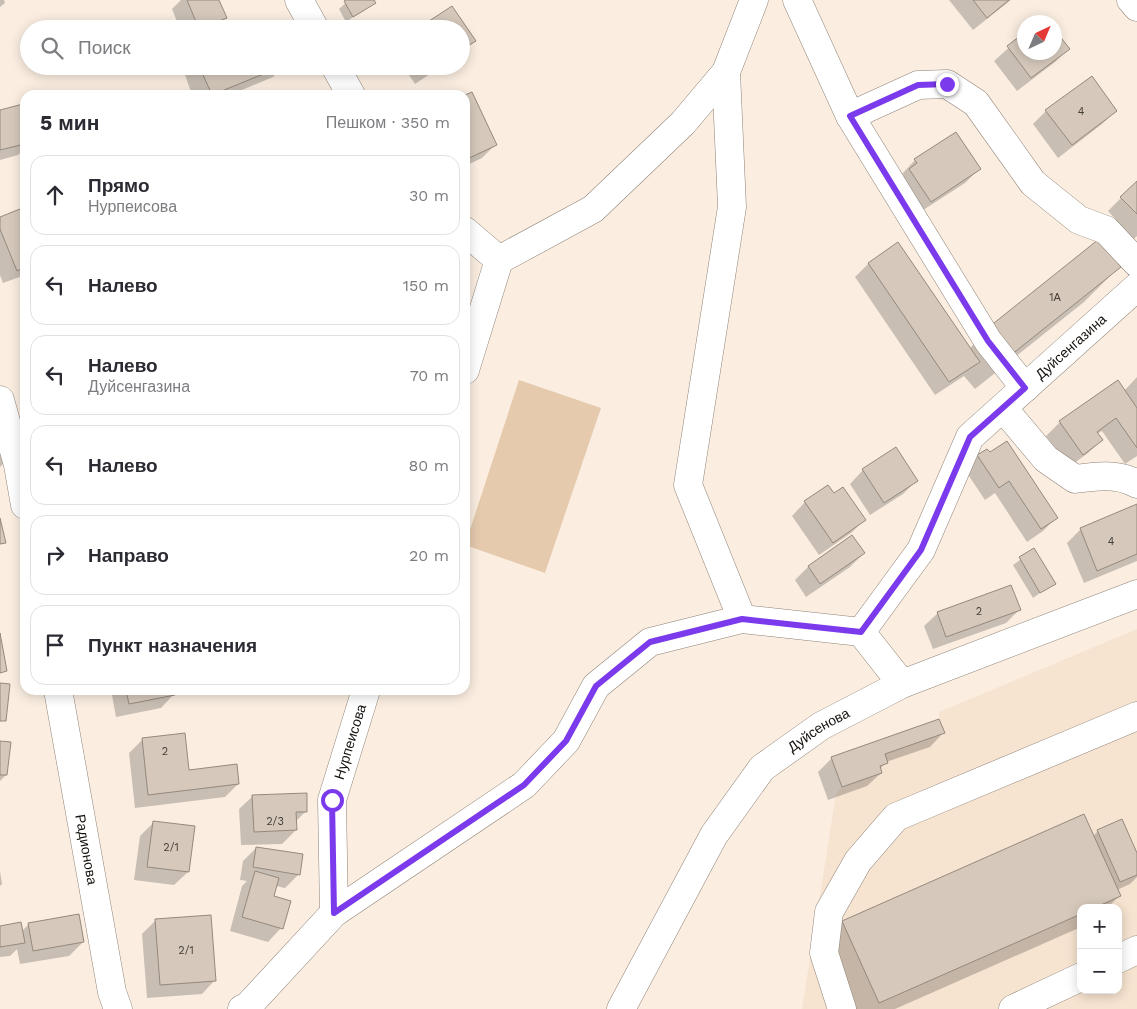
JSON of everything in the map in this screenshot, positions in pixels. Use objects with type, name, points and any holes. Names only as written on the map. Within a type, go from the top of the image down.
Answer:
[{"type":"street","points":[[299,0],[310,20]]},
{"type":"street","points":[[470,354],[499,260],[593,208],[683,123],[726,72],[754,0]]},
{"type":"street","points":[[797,0],[850,116],[988,341],[1025,388]]},
{"type":"street","points":[[1131,0],[1137,7]]},
{"type":"street","points":[[726,72],[732,208],[688,485],[742,619]]},
{"type":"street","points":[[340,75],[348,90]]},
{"type":"street","points":[[850,116],[918,85],[947,84],[976,103],[1033,183],[1079,220],[1106,230],[1137,262]]},
{"type":"street","points":[[470,235],[499,260]]},
{"type":"street","name":"Дуйсенгазина","points":[[861,632],[921,550],[970,437],[1137,287]]},
{"type":"street","points":[[0,400],[20,476]]},
{"type":"street","points":[[1002,408],[1046,460],[1075,479],[1097,476],[1126,478],[1137,484]]},
{"type":"street","name":"Дуйсенова","points":[[621,1009],[714,835],[762,768],[821,726],[902,684],[1137,594]]},
{"type":"street","points":[[242,1009],[248,1006],[334,913],[524,785],[566,741],[596,686],[650,642],[742,619],[861,632],[902,684]]},
{"type":"street","name":"Радионова","points":[[59,695],[112,992],[118,1009]]},
{"type":"street","name":"Нурпеисова","points":[[334,913],[332,800],[364,695]]},
{"type":"street","points":[[842,1009],[824,954],[829,912],[858,861],[896,817],[1137,716]]},
{"type":"street","points":[[1122,957],[1137,950]]},
{"type":"street","points":[[1013,1009],[1077,979]]},
{"type":"shaded area","points":[[519,380],[601,408],[545,573],[470,547],[470,530]]},
{"type":"shaded area","points":[[1137,629],[1137,1009],[802,1009],[836,794],[842,787],[831,757],[939,719],[939,712]]},
{"type":"building","points":[[187,0],[219,0],[227,18],[222,20],[195,20]]},
{"type":"building","points":[[374,0],[376,3],[353,17],[344,1]]},
{"type":"building","points":[[973,0],[1009,0],[987,18]]},
{"type":"building","points":[[452,6],[462,20],[431,20]]},
{"type":"building","points":[[470,32],[476,41],[470,45]]},
{"type":"building","points":[[1017,38],[1017,59],[1007,46]]},
{"type":"building","points":[[1062,39],[1070,49],[1062,55]]},
{"type":"building","points":[[1018,60],[1055,60],[1031,78]]},
{"type":"building","points":[[203,75],[261,75],[224,90],[210,90]]},
{"type":"building","points":[[1092,76],[1117,111],[1072,145],[1045,110]]},
{"type":"building","points":[[472,92],[497,145],[470,158],[470,93]]},
{"type":"building","points":[[20,105],[20,145],[0,150],[0,110]]},
{"type":"building","points":[[956,132],[981,169],[931,202],[909,169],[917,163],[914,159]]},
{"type":"building","points":[[1137,181],[1137,214],[1120,197]]},
{"type":"building","points":[[20,209],[20,270],[17,271],[0,229],[0,217]]},
{"type":"building","points":[[1099,239],[1121,267],[1011,355],[989,327]]},
{"type":"building","points":[[898,242],[980,362],[949,382],[868,263]]},
{"type":"building","points":[[1118,380],[1137,408],[1137,448],[1116,418],[1097,432],[1103,440],[1083,455],[1059,421]]},
{"type":"building","points":[[1007,441],[1058,518],[1041,529],[1009,481],[999,488],[977,455],[987,449],[990,452]]},
{"type":"building","points":[[896,447],[918,481],[884,503],[862,469]]},
{"type":"building","points":[[828,485],[834,493],[843,487],[866,520],[833,543],[804,501]]},
{"type":"building","points":[[1137,504],[1137,554],[1097,571],[1080,528]]},
{"type":"building","points":[[0,518],[6,543],[0,544]]},
{"type":"building","points":[[852,535],[865,553],[820,584],[808,566]]},
{"type":"building","points":[[1034,548],[1056,584],[1040,593],[1019,557]]},
{"type":"building","points":[[1011,585],[1021,610],[946,637],[937,612]]},
{"type":"building","points":[[0,633],[7,671],[0,673]]},
{"type":"building","points":[[0,683],[10,684],[6,721],[0,721]]},
{"type":"building","points":[[127,695],[175,695],[129,704]]},
{"type":"building","points":[[939,719],[945,733],[885,754],[888,763],[880,766],[882,773],[842,787],[831,757]]},
{"type":"building","points":[[185,733],[189,770],[237,764],[239,784],[148,795],[142,738]]},
{"type":"building","points":[[0,741],[11,742],[7,775],[0,775]]},
{"type":"building","points":[[307,793],[307,812],[296,812],[297,830],[254,832],[252,795]]},
{"type":"building","points":[[1084,814],[1121,896],[1103,904],[1077,904],[1077,916],[879,1003],[842,921]]},
{"type":"building","points":[[1122,819],[1137,853],[1137,875],[1120,882],[1097,830]]},
{"type":"building","points":[[153,821],[195,826],[189,872],[147,867]]},
{"type":"building","points":[[256,847],[303,854],[300,875],[253,867]]},
{"type":"building","points":[[255,871],[279,878],[274,896],[291,901],[283,929],[242,917]]},
{"type":"building","points":[[79,914],[84,942],[33,951],[28,923]]},
{"type":"building","points":[[211,915],[216,981],[160,985],[155,919]]},
{"type":"building","points":[[21,922],[25,943],[0,947],[0,926]]},
{"type":"route","points":[[332,800],[334,913],[524,785],[566,741],[596,686],[650,642],[742,619],[861,632],[921,550],[970,437],[1025,388],[988,341],[850,116],[918,85],[947,84]]}]
